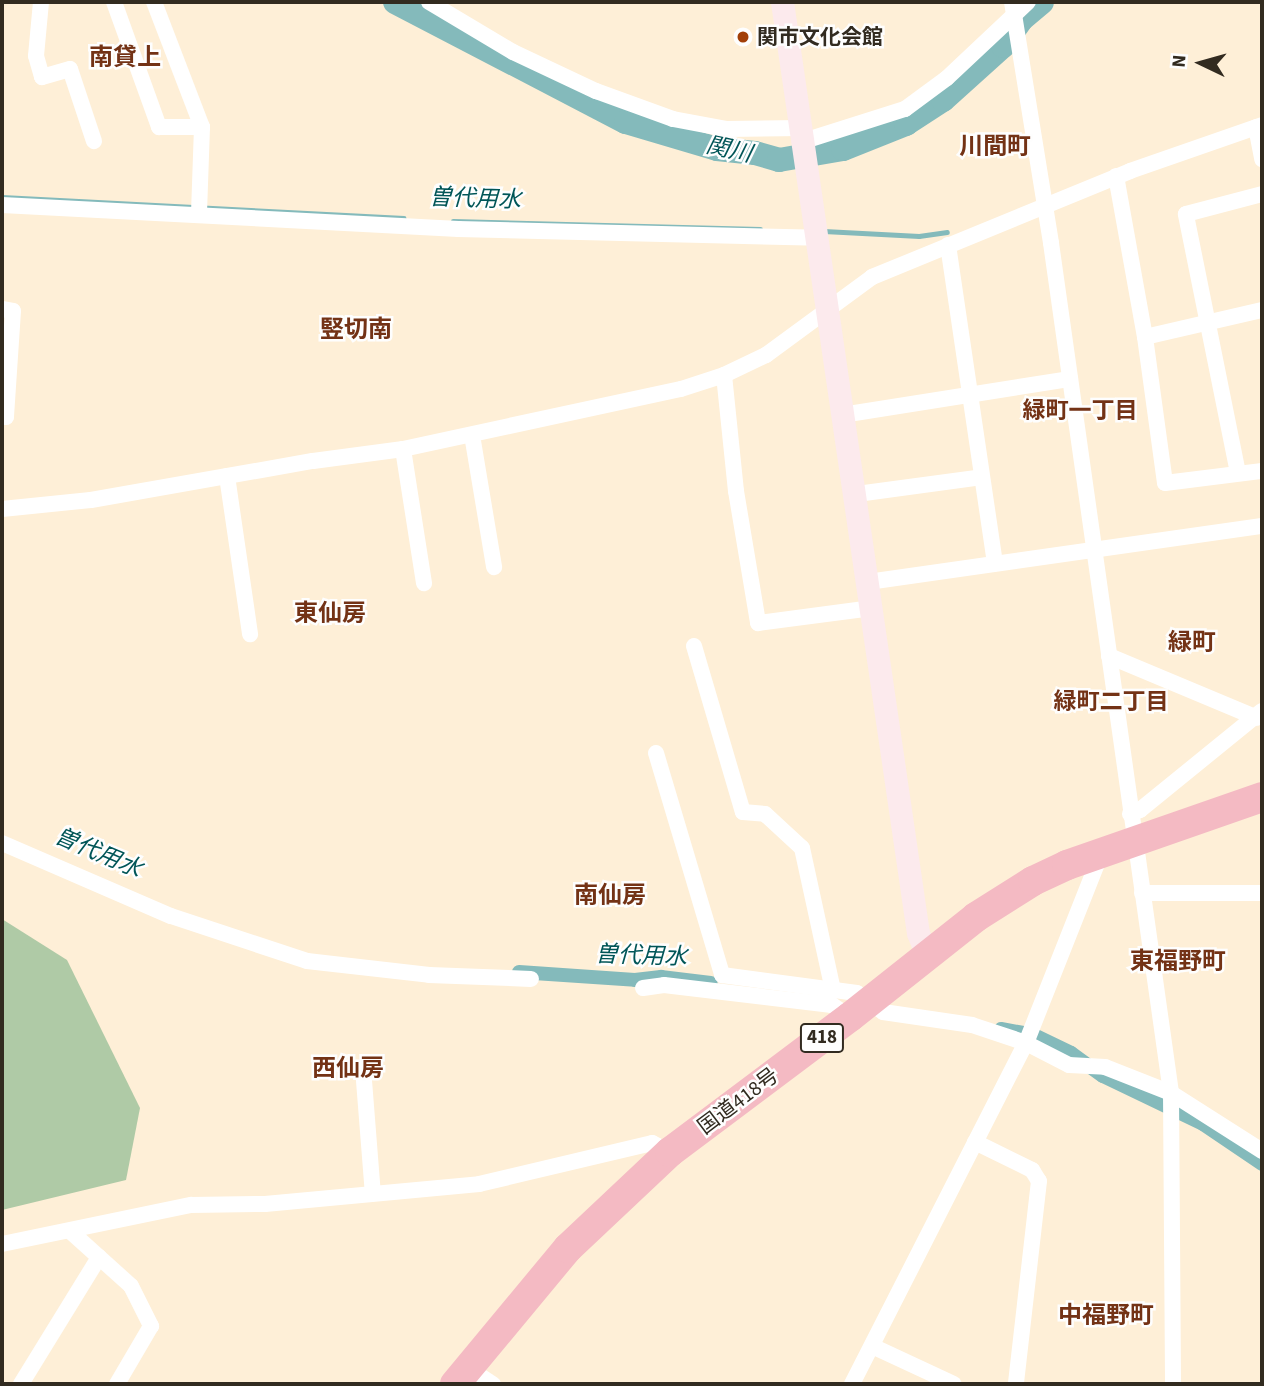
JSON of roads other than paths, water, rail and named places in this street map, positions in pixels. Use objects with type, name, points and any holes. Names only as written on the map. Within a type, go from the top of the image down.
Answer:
[{"type":"highway","name":"国道418号","points":[[461,1376],[568,1248],[670,1152],[860,1009],[976,917],[1033,881],[1102,850],[1132,827],[1262,797]]},
{"type":"street","points":[[41,2],[36,55],[42,77],[70,69],[94,141]]},
{"type":"street","points":[[114,2],[159,127],[202,127]]},
{"type":"street","points":[[155,2],[202,127],[199,214]]},
{"type":"street","points":[[429,2],[513,52],[596,90],[673,119],[727,129],[803,134],[905,109],[947,78],[1013,11],[1028,2]]},
{"type":"street","points":[[782,2],[830,311],[842,415],[857,494],[918,933],[927,955]]},
{"type":"street","points":[[1013,11],[1095,550],[1171,1093],[1173,1384]]},
{"type":"street","points":[[2,509],[91,500],[403,449],[681,389],[724,375],[766,355],[830,311],[872,277],[1116,176],[1259,126],[1262,159]]},
{"type":"street","points":[[1116,176],[1145,337],[1165,483],[1262,471]]},
{"type":"street","points":[[1238,473],[1186,214],[1262,194]]},
{"type":"street","points":[[2,205],[458,229],[819,238]]},
{"type":"street","points":[[948,245],[995,564]]},
{"type":"street","points":[[2,309],[13,310],[6,417],[2,417]]},
{"type":"street","points":[[1145,337],[1262,310]]},
{"type":"street","points":[[724,375],[736,491],[758,623],[872,608]]},
{"type":"street","points":[[842,415],[1070,379]]},
{"type":"street","points":[[472,435],[494,567]]},
{"type":"street","points":[[403,449],[424,583]]},
{"type":"street","points":[[227,476],[250,634]]},
{"type":"street","points":[[857,494],[982,477]]},
{"type":"street","points":[[868,582],[1262,526]]},
{"type":"street","points":[[694,646],[743,812],[765,814],[802,848],[833,990]]},
{"type":"street","points":[[1109,656],[1259,714],[1140,810],[1132,827]]},
{"type":"street","points":[[656,753],[722,975],[857,993],[860,1009]]},
{"type":"street","points":[[2,842],[171,916],[307,961],[429,975],[531,979]]},
{"type":"street","points":[[852,1384],[1026,1043],[1102,850]]},
{"type":"street","points":[[1142,893],[1262,893]]},
{"type":"street","points":[[643,988],[664,985],[971,1025],[1026,1043],[1069,1065],[1105,1067],[1171,1093],[1262,1151]]},
{"type":"street","points":[[363,1068],[373,1194]]},
{"type":"street","points":[[975,1142],[1032,1170],[1039,1181],[1016,1384]]},
{"type":"street","points":[[2,1244],[191,1205],[265,1204],[479,1184],[652,1143],[670,1152]]},
{"type":"street","points":[[70,1231],[131,1286],[151,1326],[117,1384]]},
{"type":"street","points":[[21,1384],[99,1256]]},
{"type":"street","points":[[873,1346],[945,1382]]},
{"type":"street","points":[[461,1376],[493,1384]]},
{"type":"waterway","name":"関川","points":[[395,2],[626,122],[717,149],[755,153],[779,160],[843,149],[906,124],[943,100],[1003,46],[1022,19],[1042,2]]},
{"type":"waterway","name":"曽代用水","points":[[2,197],[403,218]]},
{"type":"waterway","name":"曽代用水","points":[[453,221],[760,229]]},
{"type":"waterway","name":"曽代用水","points":[[824,231],[919,236],[947,232]]},
{"type":"waterway","name":"曽代用水","points":[[519,972],[635,980],[661,977],[711,983]]},
{"type":"waterway","name":"曽代用水","points":[[1001,1029],[1034,1035],[1071,1053],[1103,1076],[1203,1124],[1262,1164]]},
{"type":"place","name":"関市文化会館","points":[[743,37]]},
{"type":"district","name":"南貸上","points":[[125,58]]},
{"type":"district","name":"川間町","points":[[995,147]]},
{"type":"district","name":"竪切南","points":[[356,330]]},
{"type":"district","name":"緑町一丁目","points":[[1080,411]]},
{"type":"district","name":"東仙房","points":[[330,614]]},
{"type":"district","name":"緑町","points":[[1192,643]]},
{"type":"district","name":"緑町二丁目","points":[[1111,702]]},
{"type":"district","name":"南仙房","points":[[610,896]]},
{"type":"district","name":"東福野町","points":[[1178,962]]},
{"type":"district","name":"西仙房","points":[[348,1069]]},
{"type":"district","name":"中福野町","points":[[1106,1316]]}]
